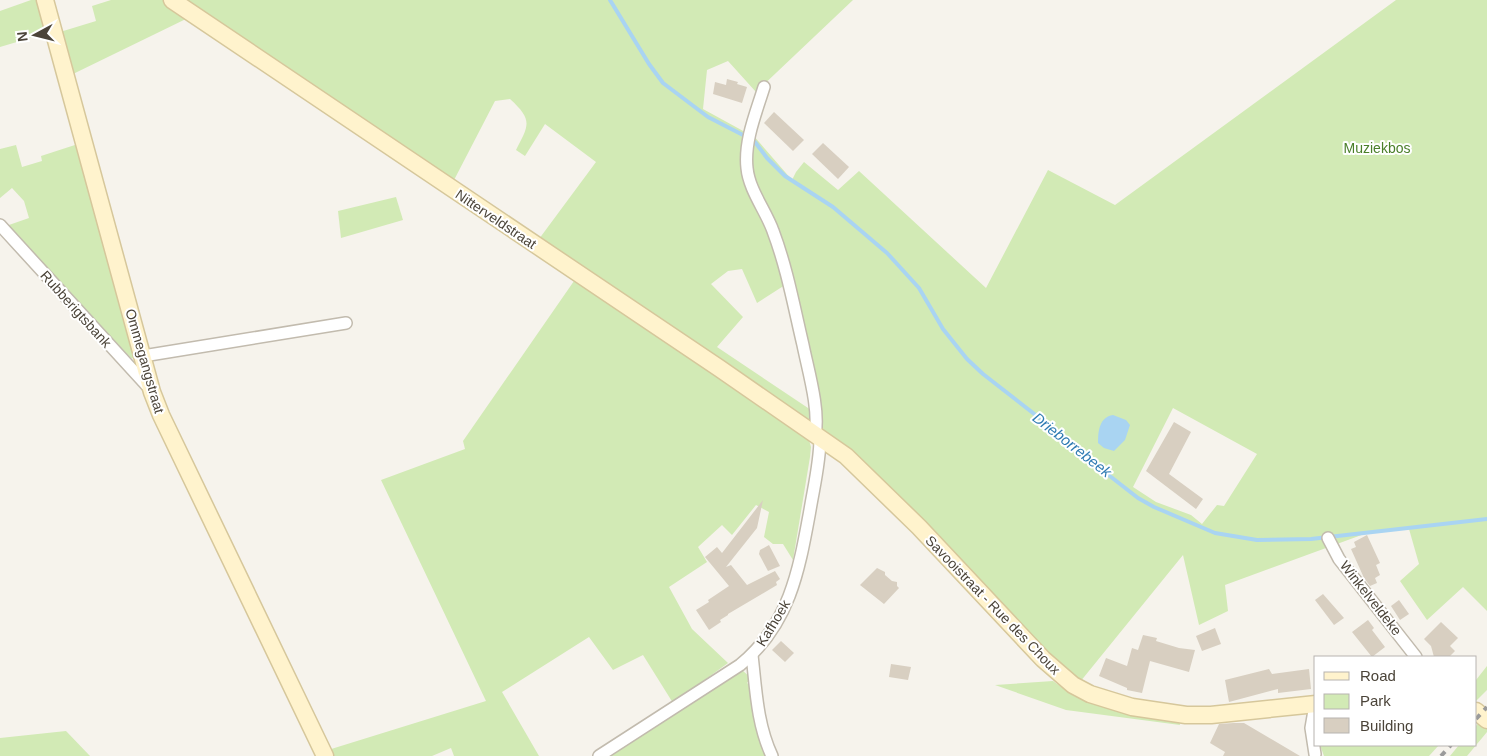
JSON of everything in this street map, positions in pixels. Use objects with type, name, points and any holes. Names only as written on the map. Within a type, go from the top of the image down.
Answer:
[{"type":"main road","name":"Ommegangstraat","points":[[45,0],[152,392],[172,441],[325,756]]},
{"type":"main road","name":"Nitterveldstraat","points":[[172,0],[817,436]]},
{"type":"main road","name":"Savooistraat - Rue des Choux","points":[[817,436],[846,456],[872,480],[1043,659],[1058,674],[1073,685],[1090,694],[1132,707],[1186,715],[1210,715],[1314,704]]},
{"type":"main road","points":[[1477,712],[1487,720]]},
{"type":"street","points":[[764,87],[749,136],[746,155],[747,171],[772,228],[786,270],[810,378],[817,436]]},
{"type":"street","name":"Rubberigtsbank","points":[[0,225],[152,392]]},
{"type":"street","points":[[143,356],[346,323]]},
{"type":"street","name":"Kafhoek","points":[[599,756],[720,679],[752,655],[764,642],[781,615],[799,567],[818,466],[817,436]]},
{"type":"street","name":"Winkelveldeke","points":[[1328,538],[1339,558],[1415,656]]},
{"type":"street","points":[[752,655],[756,705],[760,724],[772,756]]},
{"type":"street","points":[[1314,714],[1311,728],[1315,754]]},
{"type":"green space","points":[[31,0],[39,0],[47,33],[0,47],[0,11]]},
{"type":"green space","points":[[111,0],[853,0],[756,92],[728,61],[707,70],[703,109],[745,132],[741,157],[742,172],[770,233],[785,285],[757,303],[742,269],[728,271],[711,284],[743,317],[717,347],[811,410],[812,423],[539,239],[596,162],[545,124],[525,156],[516,150],[524,134],[526,123],[522,112],[510,99],[495,101],[453,182],[279,61],[270,74],[190,17],[73,74],[60,32],[96,21],[92,6]]},
{"type":"green space","name":"Muziekbos","points":[[1396,0],[1487,0],[1487,611],[1463,587],[1427,620],[1400,581],[1419,564],[1409,529],[1367,533],[1225,585],[1228,611],[1199,625],[1183,555],[1080,682],[1069,677],[821,428],[814,387],[751,173],[753,135],[792,180],[804,162],[838,190],[859,171],[986,288],[1048,170],[1115,205]],"holes":[[[1173,408],[1257,454],[1224,506],[1217,505],[1202,524],[1191,515],[1156,502],[1133,487]]]},
{"type":"green space","points":[[78,144],[135,359],[131,358],[6,226],[29,218],[24,201],[12,188],[0,198],[0,149],[16,145],[22,167],[42,161],[41,156]]},
{"type":"green space","points":[[396,197],[403,220],[341,238],[338,211]]},
{"type":"green space","points":[[574,281],[653,332],[809,440],[811,447],[810,457],[793,560],[783,544],[773,544],[764,537],[769,512],[756,505],[732,535],[722,525],[698,547],[707,562],[669,587],[692,629],[728,663],[673,703],[643,655],[613,670],[589,637],[502,692],[539,756],[454,756],[451,748],[432,756],[331,756],[328,750],[486,701],[381,480],[465,449],[463,441]]},
{"type":"green space","points":[[1487,666],[1487,690],[1477,700],[1477,679]]},
{"type":"green space","points":[[742,670],[751,678],[747,683],[750,685],[768,756],[609,756]]},
{"type":"green space","points":[[1053,681],[1074,696],[1096,703],[1179,719],[1180,725],[1066,710],[995,685]]},
{"type":"green space","points":[[1479,722],[1487,728],[1487,732],[1477,744],[1477,725]]},
{"type":"green space","points":[[66,731],[90,756],[0,756],[0,738]]},
{"type":"green space","points":[[1320,746],[1438,746],[1429,756],[1324,756]]},
{"type":"green space","points":[[1458,746],[1475,746],[1467,756],[1450,756]]},
{"type":"water","points":[[1113,415],[1126,420],[1130,425],[1125,440],[1114,451],[1104,448],[1098,443],[1102,422],[1108,416]]},
{"type":"building","points":[[727,79],[747,87],[742,103],[713,94],[715,82],[726,85]]},
{"type":"building","points":[[774,112],[804,140],[793,151],[764,123]]},
{"type":"building","points":[[823,143],[849,167],[838,179],[812,154]]},
{"type":"building","points":[[1174,422],[1191,432],[1169,474],[1203,499],[1196,509],[1146,471]]},
{"type":"building","points":[[763,500],[757,528],[726,567],[731,565],[747,585],[775,571],[780,579],[776,582],[777,585],[728,614],[720,620],[721,622],[709,630],[696,610],[729,586],[705,557],[717,547],[722,553]]},
{"type":"building","points":[[1367,535],[1380,563],[1376,565],[1380,575],[1375,578],[1377,583],[1370,586],[1364,578],[1351,549],[1356,547],[1354,542]]},
{"type":"building","points":[[769,545],[780,566],[768,571],[759,554],[760,550]]},
{"type":"building","points":[[877,568],[885,572],[885,575],[892,581],[897,582],[899,588],[884,604],[860,585]]},
{"type":"building","points":[[1323,594],[1344,618],[1334,625],[1315,600]]},
{"type":"building","points":[[1399,600],[1409,614],[1400,620],[1391,606]]},
{"type":"building","points":[[1368,620],[1374,628],[1372,630],[1385,647],[1371,656],[1352,632]]},
{"type":"building","points":[[1441,622],[1458,638],[1450,646],[1455,651],[1450,656],[1434,656],[1431,646],[1424,639]]},
{"type":"building","points":[[1215,628],[1221,644],[1202,651],[1196,636]]},
{"type":"building","points":[[1143,635],[1157,638],[1156,641],[1179,648],[1195,650],[1189,672],[1150,661],[1142,693],[1127,690],[1127,688],[1099,676],[1106,658],[1127,666],[1132,648],[1138,650]]},
{"type":"building","points":[[781,641],[794,653],[785,662],[772,650]]},
{"type":"building","points":[[891,664],[911,667],[908,680],[889,677]]},
{"type":"building","points":[[1269,669],[1272,674],[1309,669],[1311,689],[1278,693],[1278,689],[1229,702],[1225,680]]},
{"type":"building","points":[[1244,723],[1300,756],[1223,756],[1225,752],[1210,743],[1219,724]]},
{"type":"waterway","name":"Drieborrebeek","points":[[610,0],[649,64],[663,83],[708,117],[743,135]]},
{"type":"waterway","name":"Drieborrebeek","points":[[755,142],[767,158],[785,176],[833,207],[887,253],[919,288],[943,329],[967,359],[983,374],[1078,448],[1097,466],[1138,498],[1154,507],[1215,533],[1257,540],[1311,539],[1487,519]]},
{"type":"railway","points":[[1477,718],[1487,707]]},
{"type":"railway","points":[[1441,756],[1450,746]]}]
